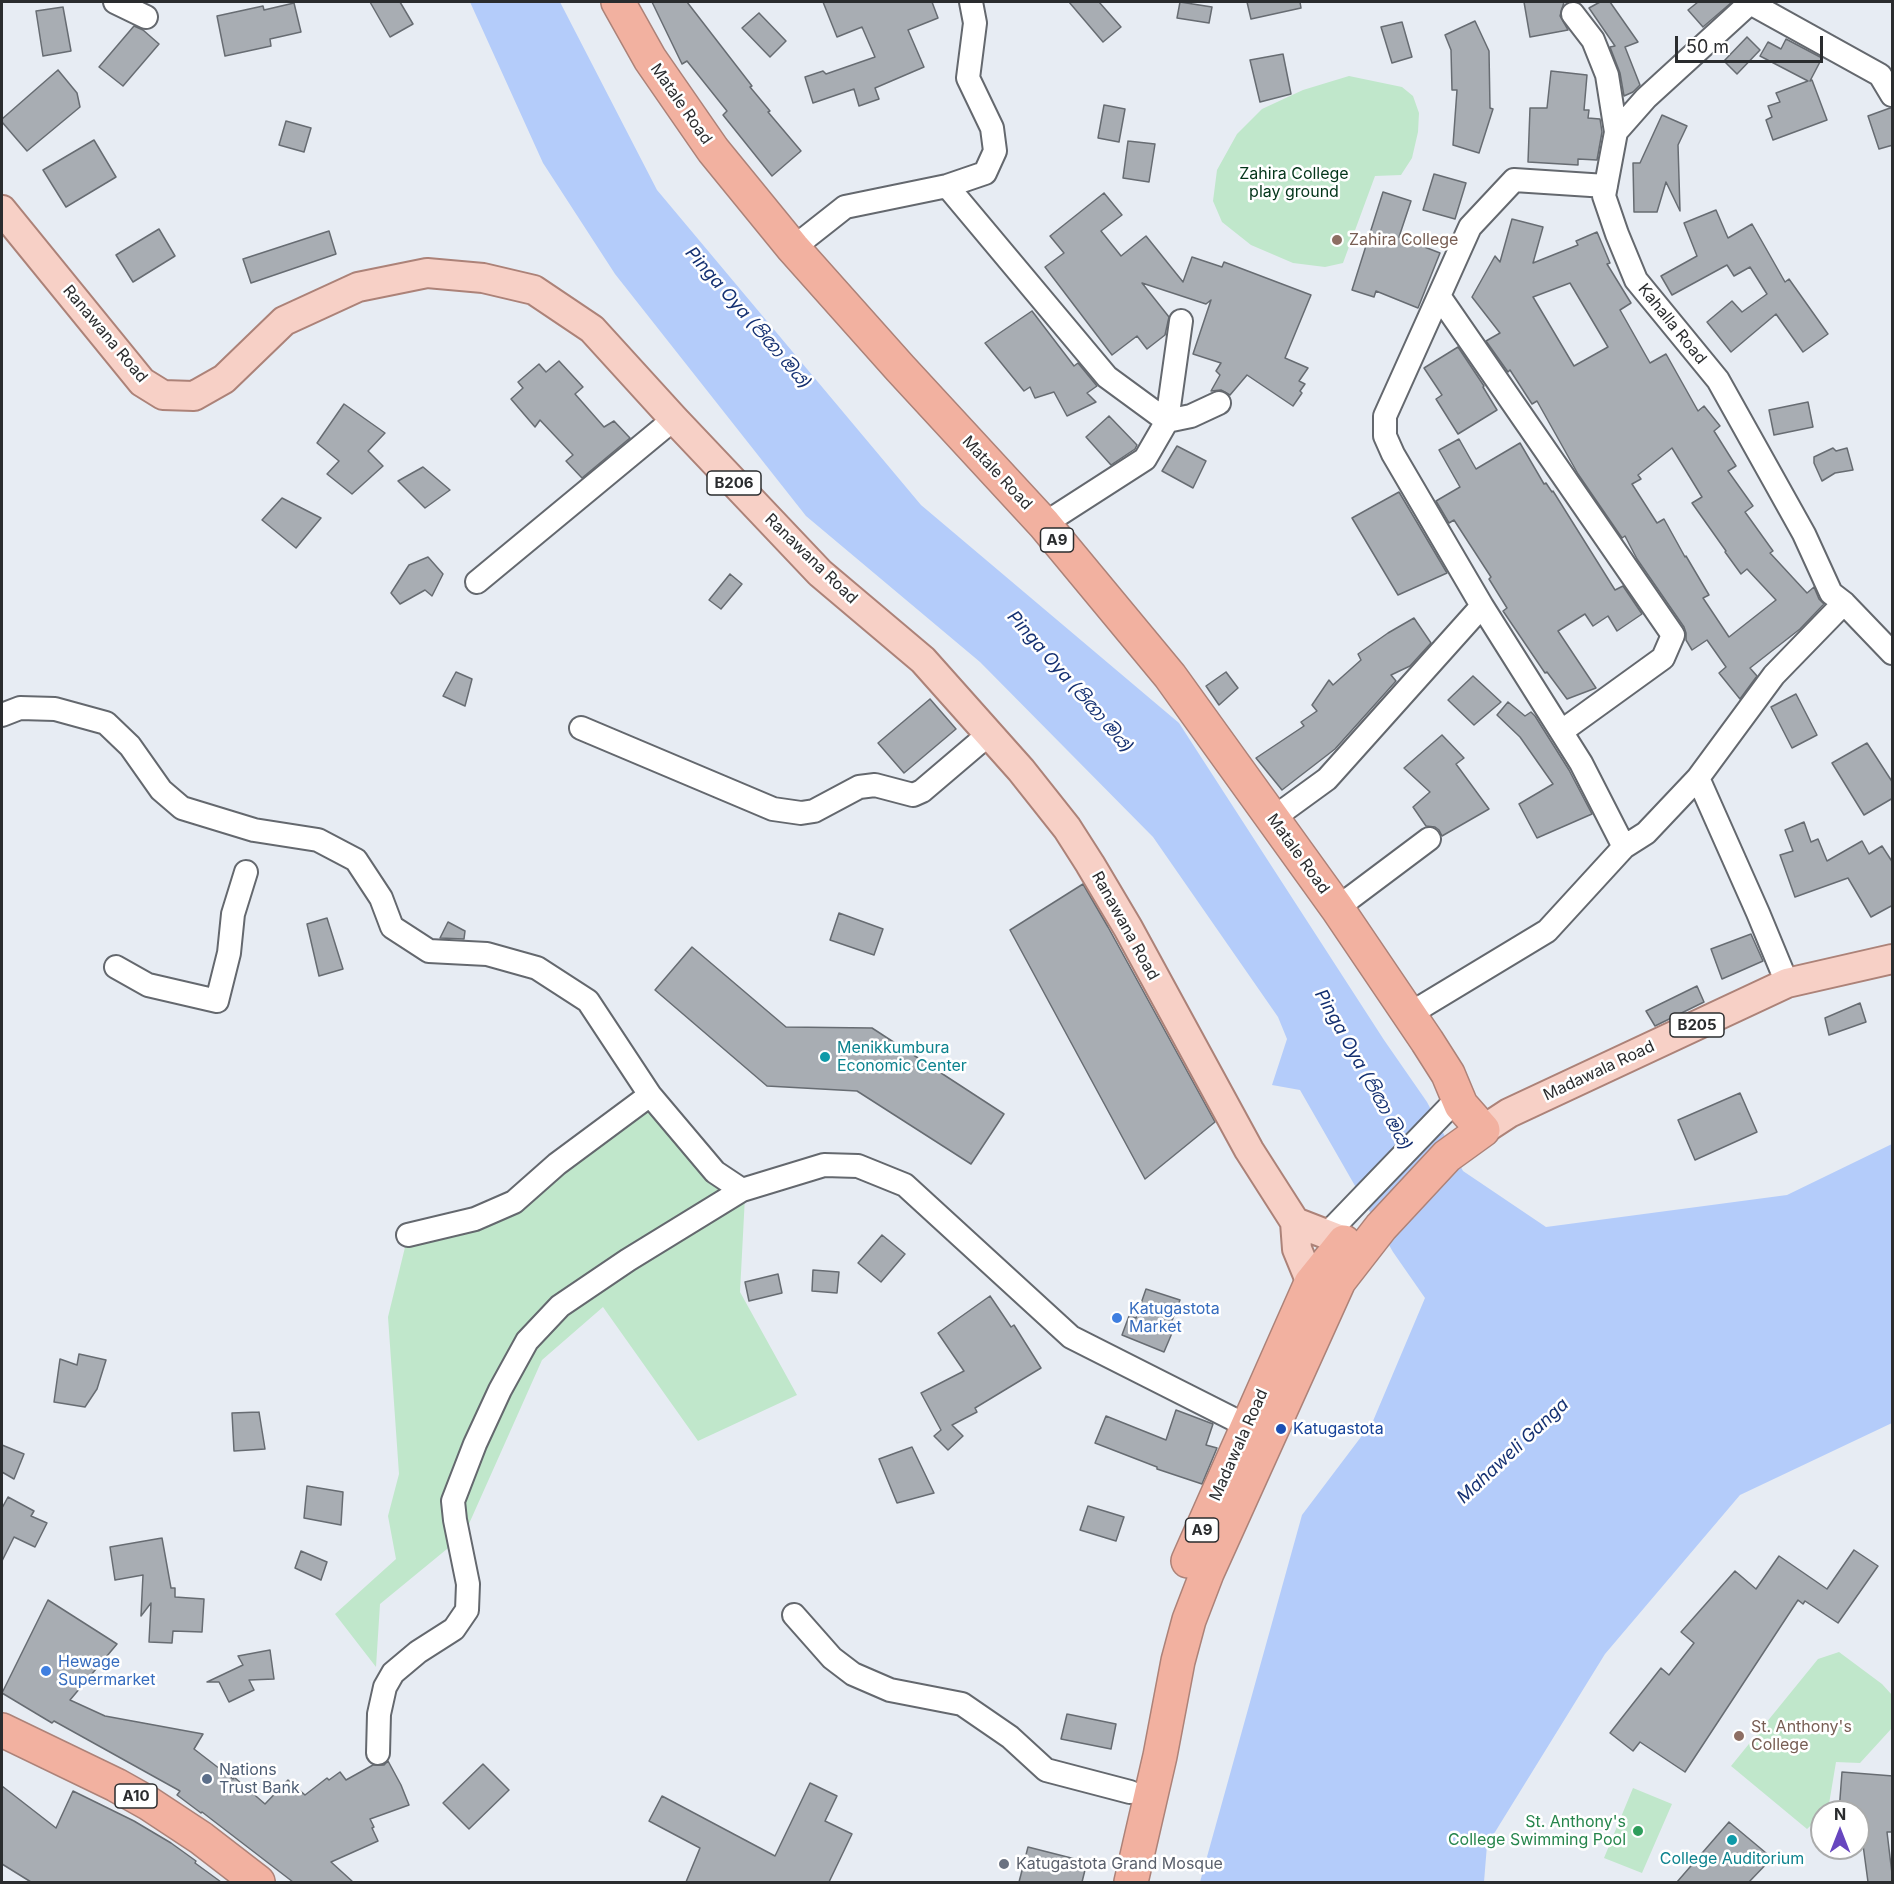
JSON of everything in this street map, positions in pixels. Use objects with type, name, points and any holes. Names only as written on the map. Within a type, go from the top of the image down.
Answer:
[{"type":"highway","name":"Matale Road","points":[[618,2],[650,59],[713,150],[794,248],[900,368],[1044,524],[1170,676],[1337,908],[1448,1074],[1453,1111],[1496,1122]]},
{"type":"highway","name":"Madawala Road","points":[[1108,1882],[1130,1792],[1156,1658],[1184,1570],[1258,1432],[1325,1282],[1358,1227],[1422,1159],[1453,1111]]},
{"type":"highway","name":"Madawala Road","points":[[1358,1227],[1447,1156],[1496,1122]]},
{"type":"highway","name":"Madawala Road","points":[[1131,1882],[1160,1756],[1178,1661],[1189,1620],[1258,1432]]},
{"type":"highway","name":"A10","points":[[2,1730],[117,1785],[148,1803],[201,1838],[258,1882]]},
{"type":"main road","name":"Ranawana Road","points":[[2,210],[142,382],[164,395],[194,396],[224,379],[284,321],[358,287],[427,273],[483,278],[534,290],[592,329],[820,573],[923,660],[1048,804],[1090,864],[1128,927],[1248,1150],[1295,1222]]},
{"type":"main road","name":"Madawala Road","points":[[1496,1122],[1787,983],[1893,959]]},
{"type":"main road","points":[[1295,1222],[1358,1227]]},
{"type":"main road","name":"B206","points":[[1295,1222],[1298,1249],[1325,1282]]},
{"type":"street","points":[[115,2],[146,17]]},
{"type":"street","points":[[794,248],[845,207],[947,186],[985,172],[995,152],[992,128],[968,78],[975,23],[971,2]]},
{"type":"street","points":[[1616,132],[1646,98],[1749,2],[1886,67],[1893,95]]},
{"type":"street","points":[[1573,14],[1593,40],[1607,75],[1616,132]]},
{"type":"street","name":"Kahalla Road","points":[[1616,132],[1604,196],[1636,280],[1718,380],[1804,534],[1831,593],[1844,603],[1893,653]]},
{"type":"street","points":[[1606,186],[1514,180],[1470,227],[1385,416],[1385,436],[1393,454],[1482,606],[1562,730],[1624,847]]},
{"type":"street","points":[[947,186],[1107,377],[1167,421],[1191,416],[1219,403]]},
{"type":"street","points":[[1439,296],[1673,635],[1664,658],[1562,730]]},
{"type":"street","points":[[1044,524],[1145,459],[1167,421],[1181,321]]},
{"type":"street","points":[[477,582],[674,419]]},
{"type":"street","points":[[1408,1015],[1547,931],[1624,847],[1646,833],[1698,778],[1774,675],[1844,603]]},
{"type":"street","points":[[1272,819],[1327,779],[1482,606]]},
{"type":"street","points":[[2,715],[20,708],[55,708],[106,723],[130,746],[161,790],[182,808],[254,830],[318,840],[356,860],[381,898],[392,927],[429,951],[486,954],[537,968],[588,1001],[650,1095],[715,1172],[742,1190]]},
{"type":"street","points":[[581,728],[773,809],[801,813],[814,812],[859,787],[875,785],[913,795],[922,791],[989,734]]},
{"type":"street","points":[[1698,778],[1787,983]]},
{"type":"street","points":[[1337,908],[1429,839]]},
{"type":"street","points":[[116,967],[148,985],[217,1001],[229,953],[233,914],[246,872]]},
{"type":"street","points":[[408,1235],[475,1219],[514,1202],[557,1164],[650,1095]]},
{"type":"street","points":[[378,1753],[380,1714],[385,1687],[393,1673],[418,1652],[454,1629],[467,1610],[468,1584],[453,1501],[500,1389],[526,1341],[560,1306],[628,1260],[742,1190],[824,1165],[858,1166],[905,1185],[1071,1337],[1258,1432]]},
{"type":"street","points":[[794,1615],[832,1658],[853,1674],[890,1690],[962,1704],[1011,1737],[1046,1770],[1130,1792]]},
{"type":"green space","name":"Zahira College play ground","points":[[1349,76],[1402,87],[1413,96],[1419,113],[1418,132],[1412,158],[1401,175],[1375,176],[1343,263],[1325,267],[1293,263],[1251,245],[1222,222],[1213,201],[1217,170],[1237,134],[1262,109],[1303,90]]},
{"type":"green space","points":[[643,1105],[710,1183],[737,1195],[745,1196],[740,1292],[797,1395],[698,1441],[603,1307],[542,1360],[464,1535],[380,1604],[376,1667],[335,1614],[396,1559],[388,1516],[399,1474],[388,1317],[408,1235],[475,1219]]},
{"type":"green space","points":[[1839,1652],[1882,1684],[1892,1695],[1892,1728],[1860,1763],[1836,1762],[1830,1800],[1810,1800],[1810,1826],[1807,1829],[1731,1766],[1818,1659]]},
{"type":"green space","name":"St. Anthony's College Swimming Pool","points":[[1633,1788],[1672,1804],[1642,1873],[1604,1858]]},
{"type":"water","points":[[470,2],[560,2],[657,190],[921,505],[1179,723],[1384,1040],[1427,1102],[1463,1171],[1546,1227],[1787,1195],[1892,1144],[1892,1423],[1740,1495],[1605,1654],[1487,1845],[1484,1882],[1200,1882],[1302,1515],[1373,1421],[1425,1298],[1393,1252],[1300,1090],[1272,1085],[1287,1039],[1278,1017],[1153,837],[980,662],[806,516],[615,274],[543,163]]},
{"type":"building","points":[[370,2],[400,2],[413,24],[390,37]]},
{"type":"building","points":[[652,2],[687,2],[752,86],[750,87],[770,111],[768,112],[801,151],[772,176],[723,115],[727,111],[687,61],[682,64]]},
{"type":"building","points":[[823,2],[932,2],[938,18],[908,30],[924,67],[875,88],[879,99],[859,106],[854,89],[813,103],[805,77],[823,71],[826,74],[875,57],[862,27],[837,37]]},
{"type":"building","points":[[1069,2],[1099,2],[1121,27],[1103,42]]},
{"type":"building","points":[[1180,2],[1212,7],[1209,23],[1177,18]]},
{"type":"building","points":[[1247,2],[1300,2],[1301,8],[1251,19]]},
{"type":"building","points":[[1524,2],[1564,2],[1560,16],[1568,30],[1530,37]]},
{"type":"building","points":[[1600,2],[1610,2],[1638,42],[1625,47],[1640,85],[1633,92],[1624,96],[1620,73],[1610,47],[1615,46],[1589,8]]},
{"type":"building","points":[[1698,2],[1732,2],[1703,27],[1688,10]]},
{"type":"building","points":[[294,3],[301,32],[270,39],[271,46],[225,56],[217,16],[263,6],[264,10]]},
{"type":"building","points":[[63,7],[71,51],[43,56],[36,11]]},
{"type":"building","points":[[759,13],[786,41],[770,57],[742,28]]},
{"type":"building","points":[[1475,21],[1489,51],[1490,108],[1493,109],[1479,153],[1453,145],[1457,90],[1452,90],[1451,50],[1445,35]]},
{"type":"building","points":[[1402,22],[1412,57],[1392,63],[1381,27]]},
{"type":"building","points":[[134,26],[143,30],[159,44],[123,86],[99,67]]},
{"type":"building","points":[[1747,37],[1760,50],[1737,74],[1724,61]]},
{"type":"building","points":[[1786,39],[1822,58],[1810,81],[1812,80],[1827,120],[1773,140],[1766,120],[1772,117],[1768,106],[1780,102],[1776,93],[1808,81],[1760,56],[1768,42],[1781,49]]},
{"type":"building","points":[[1283,54],[1291,94],[1260,102],[1250,60]]},
{"type":"building","points":[[58,70],[77,93],[80,107],[27,151],[2,122],[2,119]]},
{"type":"building","points":[[1551,71],[1587,75],[1584,110],[1589,110],[1588,118],[1600,119],[1602,132],[1597,160],[1578,159],[1578,165],[1528,162],[1530,108],[1547,108]]},
{"type":"building","points":[[1104,105],[1125,109],[1119,142],[1098,138]]},
{"type":"building","points":[[1893,108],[1893,145],[1879,149],[1868,116]]},
{"type":"building","points":[[1662,115],[1687,126],[1678,145],[1680,211],[1666,182],[1657,212],[1634,212],[1633,163],[1640,163]]},
{"type":"building","points":[[286,121],[311,128],[304,152],[279,145]]},
{"type":"building","points":[[94,140],[116,177],[66,207],[43,170]]},
{"type":"building","points":[[1128,141],[1155,144],[1149,182],[1123,178]]},
{"type":"building","points":[[1434,174],[1466,183],[1455,219],[1423,210]]},
{"type":"building","points":[[1383,192],[1411,201],[1399,237],[1440,253],[1418,308],[1376,291],[1374,297],[1352,290]]},
{"type":"building","points":[[1104,193],[1122,215],[1101,231],[1121,256],[1146,236],[1183,282],[1192,257],[1222,267],[1224,262],[1311,295],[1285,358],[1308,368],[1299,381],[1305,384],[1300,391],[1302,393],[1293,406],[1247,375],[1230,395],[1221,390],[1211,391],[1220,375],[1216,371],[1221,363],[1193,354],[1211,300],[1206,304],[1142,283],[1169,317],[1165,335],[1147,349],[1137,336],[1112,355],[1045,267],[1064,253],[1050,236]]},
{"type":"building","points":[[1716,210],[1728,238],[1752,224],[1785,282],[1789,279],[1828,334],[1803,352],[1776,314],[1731,352],[1707,322],[1732,301],[1742,312],[1767,294],[1750,267],[1734,276],[1727,265],[1672,295],[1661,276],[1697,256],[1684,223]]},
{"type":"building","points":[[1512,219],[1543,227],[1533,263],[1578,245],[1576,241],[1597,232],[1610,263],[1607,264],[1631,303],[1620,310],[1650,363],[1666,354],[1698,411],[1704,406],[1720,426],[1714,431],[1736,466],[1728,471],[1753,506],[1745,512],[1773,551],[1770,553],[1807,593],[1814,587],[1824,604],[1800,629],[1750,668],[1757,676],[1740,699],[1719,673],[1726,667],[1707,640],[1692,650],[1686,640],[1684,627],[1637,559],[1625,536],[1622,538],[1578,474],[1537,401],[1532,404],[1510,370],[1508,372],[1486,341],[1500,333],[1472,297],[1495,256],[1500,262]],"holes":[[[1570,283],[1608,347],[1574,366],[1533,297]],[[1672,448],[1702,497],[1692,503],[1725,552],[1741,574],[1747,569],[1776,600],[1729,637],[1703,598],[1709,595],[1664,519],[1657,523],[1632,484],[1641,479],[1638,475]]]},
{"type":"building","points":[[159,229],[175,256],[133,282],[116,255]]},
{"type":"building","points":[[329,231],[336,254],[251,283],[243,259]]},
{"type":"building","points":[[1032,311],[1074,366],[1078,363],[1097,386],[1087,393],[1096,402],[1067,416],[1054,392],[1035,398],[1030,387],[1024,391],[985,343]]},
{"type":"building","points":[[1458,347],[1497,410],[1458,434],[1436,399],[1442,395],[1424,368]]},
{"type":"building","points":[[559,361],[583,387],[575,394],[604,427],[614,421],[630,438],[582,478],[566,461],[573,455],[540,420],[535,427],[511,399],[523,388],[518,382],[539,364],[546,372]]},
{"type":"building","points":[[1808,402],[1813,427],[1774,435],[1769,410]]},
{"type":"building","points":[[344,404],[385,433],[368,451],[383,466],[352,494],[327,474],[339,461],[317,443]]},
{"type":"building","points":[[1109,416],[1137,445],[1135,449],[1111,465],[1086,437]]},
{"type":"building","points":[[1459,439],[1476,469],[1520,443],[1544,484],[1546,483],[1553,491],[1615,590],[1623,586],[1642,614],[1617,631],[1608,616],[1593,626],[1585,614],[1558,631],[1596,688],[1567,699],[1547,672],[1545,673],[1503,611],[1507,608],[1489,579],[1491,577],[1454,520],[1449,523],[1436,501],[1460,487],[1439,450]]},
{"type":"building","points":[[1177,446],[1206,461],[1193,488],[1162,471]]},
{"type":"building","points":[[1833,448],[1836,451],[1847,448],[1853,470],[1835,473],[1822,481],[1814,463],[1814,457]]},
{"type":"building","points":[[423,467],[450,490],[425,508],[398,481]]},
{"type":"building","points":[[1399,492],[1447,573],[1398,595],[1352,518]]},
{"type":"building","points":[[282,498],[321,518],[296,548],[262,520]]},
{"type":"building","points":[[428,557],[443,574],[432,596],[425,590],[400,604],[391,593],[409,565]]},
{"type":"building","points":[[730,574],[742,584],[721,609],[709,600]]},
{"type":"building","points":[[1414,618],[1431,643],[1410,666],[1391,675],[1396,681],[1335,749],[1282,790],[1256,758],[1304,726],[1301,722],[1317,711],[1312,705],[1329,680],[1333,685],[1361,660],[1358,654]]},
{"type":"building","points":[[456,672],[472,679],[465,706],[443,696]]},
{"type":"building","points":[[1226,672],[1238,688],[1219,705],[1206,686]]},
{"type":"building","points":[[1473,676],[1501,702],[1474,725],[1448,700]]},
{"type":"building","points":[[1796,694],[1817,735],[1792,748],[1771,707]]},
{"type":"building","points":[[930,699],[956,729],[904,773],[878,743]]},
{"type":"building","points":[[1508,702],[1525,716],[1531,712],[1535,716],[1569,770],[1592,814],[1537,838],[1519,804],[1553,784],[1520,737],[1497,715]]},
{"type":"building","points":[[1442,735],[1464,758],[1456,764],[1489,809],[1442,836],[1435,827],[1426,826],[1413,807],[1430,792],[1404,768]]},
{"type":"building","points":[[1867,743],[1893,783],[1893,798],[1864,815],[1832,763]]},
{"type":"building","points":[[1804,822],[1811,842],[1818,839],[1827,861],[1862,841],[1869,854],[1882,846],[1893,863],[1893,905],[1871,917],[1848,878],[1795,897],[1780,855],[1793,851],[1785,830]]},
{"type":"building","points":[[1083,884],[1215,1122],[1145,1179],[1010,930]]},
{"type":"building","points":[[839,913],[883,929],[874,955],[830,940]]},
{"type":"building","points":[[327,918],[343,969],[319,976],[307,924]]},
{"type":"building","points":[[448,922],[465,931],[464,939],[440,938]]},
{"type":"building","points":[[1751,934],[1763,961],[1722,979],[1711,949]]},
{"type":"building","name":"Menikkumbura Economic Center","points":[[692,947],[786,1027],[872,1028],[1004,1114],[971,1164],[857,1091],[767,1086],[655,990]]},
{"type":"building","points":[[1697,986],[1704,1002],[1655,1026],[1646,1011]]},
{"type":"building","points":[[1860,1003],[1866,1022],[1829,1035],[1825,1018]]},
{"type":"building","points":[[1740,1093],[1757,1132],[1695,1160],[1678,1120]]},
{"type":"building","points":[[882,1235],[905,1254],[881,1282],[858,1263]]},
{"type":"building","points":[[813,1270],[839,1272],[837,1293],[812,1291]]},
{"type":"building","points":[[778,1274],[782,1293],[749,1301],[745,1282]]},
{"type":"building","points":[[1146,1289],[1180,1300],[1168,1331],[1172,1333],[1164,1352],[1122,1335],[1129,1316],[1136,1318]]},
{"type":"building","points":[[990,1296],[1011,1327],[1014,1325],[1041,1368],[975,1408],[977,1412],[952,1425],[963,1436],[948,1450],[934,1436],[941,1430],[921,1393],[964,1371],[938,1333]]},
{"type":"building","points":[[79,1354],[106,1360],[97,1389],[85,1407],[54,1402],[60,1359],[77,1365]]},
{"type":"building","points":[[1176,1410],[1213,1424],[1206,1445],[1217,1448],[1202,1484],[1157,1469],[1157,1467],[1095,1443],[1106,1416],[1166,1440]]},
{"type":"building","points":[[259,1412],[265,1449],[234,1451],[232,1413]]},
{"type":"building","points":[[2,1445],[24,1454],[14,1479],[2,1472]]},
{"type":"building","points":[[912,1447],[934,1493],[897,1503],[879,1459]]},
{"type":"building","points":[[307,1486],[343,1492],[341,1525],[304,1518]]},
{"type":"building","points":[[8,1497],[34,1511],[31,1516],[47,1523],[35,1547],[14,1537],[2,1561],[2,1508]]},
{"type":"building","points":[[1088,1506],[1124,1517],[1116,1541],[1080,1530]]},
{"type":"building","points":[[162,1538],[171,1588],[175,1588],[175,1597],[204,1599],[202,1632],[173,1631],[172,1643],[149,1642],[151,1603],[141,1616],[143,1575],[115,1580],[110,1547]]},
{"type":"building","points":[[1854,1550],[1878,1566],[1838,1623],[1805,1601],[1803,1604],[1798,1600],[1685,1772],[1640,1742],[1633,1751],[1610,1733],[1661,1668],[1669,1675],[1694,1643],[1681,1632],[1735,1571],[1756,1589],[1779,1556],[1827,1589]]},
{"type":"building","points":[[301,1551],[327,1562],[321,1580],[295,1568]]},
{"type":"building","points":[[48,1600],[117,1644],[70,1700],[105,1716],[203,1734],[194,1749],[233,1779],[234,1777],[265,1804],[288,1780],[305,1795],[327,1778],[329,1780],[340,1772],[346,1780],[373,1765],[384,1765],[388,1761],[409,1805],[370,1819],[378,1841],[331,1862],[353,1882],[293,1882],[177,1795],[180,1791],[54,1721],[52,1723],[2,1693]]},
{"type":"building","points":[[270,1650],[274,1679],[249,1680],[254,1690],[229,1702],[219,1682],[207,1682],[243,1665],[238,1656]]},
{"type":"building","points":[[1067,1714],[1116,1724],[1111,1749],[1061,1739]]},
{"type":"building","points":[[483,1764],[509,1790],[469,1829],[443,1803]]},
{"type":"building","points":[[1842,1772],[1893,1776],[1893,1832],[1887,1832],[1893,1882],[1868,1882],[1865,1860],[1870,1860],[1870,1800],[1840,1800]]},
{"type":"building","points":[[810,1783],[837,1796],[825,1821],[852,1834],[829,1882],[686,1882],[700,1848],[649,1821],[662,1796],[775,1856]]},
{"type":"building","points":[[2,1786],[56,1828],[73,1791],[134,1821],[171,1843],[221,1882],[31,1882],[2,1864]]},
{"type":"building","name":"College Auditorium","points":[[1729,1822],[1772,1858],[1749,1882],[1677,1882]]},
{"type":"building","points":[[1028,1847],[1087,1862],[1082,1882],[1019,1882]]},
{"type":"place","name":"Zahira College","points":[[1337,240]]},
{"type":"place","name":"Menikkumbura Economic Center","points":[[825,1057]]},
{"type":"place","name":"Katugastota Market","points":[[1117,1318]]},
{"type":"place","name":"Katugastota","points":[[1281,1429]]},
{"type":"place","name":"Hewage Supermarket","points":[[46,1671]]},
{"type":"place","name":"St. Anthony's College","points":[[1739,1736]]},
{"type":"place","name":"Nations Trust Bank","points":[[207,1779]]},
{"type":"place","name":"St. Anthony's College Swimming Pool","points":[[1638,1831]]},
{"type":"place","name":"College Auditorium","points":[[1732,1840]]},
{"type":"place","name":"Katugastota Grand Mosque","points":[[1004,1864]]},
{"type":"water label","name":"Pinga Oya (පිඟා ඔය)","points":[[748,318]]},
{"type":"water label","name":"Pinga Oya (පිඟා ඔය)","points":[[1070,682]]},
{"type":"water label","name":"Pinga Oya (පිඟා ඔය)","points":[[1363,1070]]},
{"type":"water label","name":"Mahaweli Ganga","points":[[1513,1451]]}]
